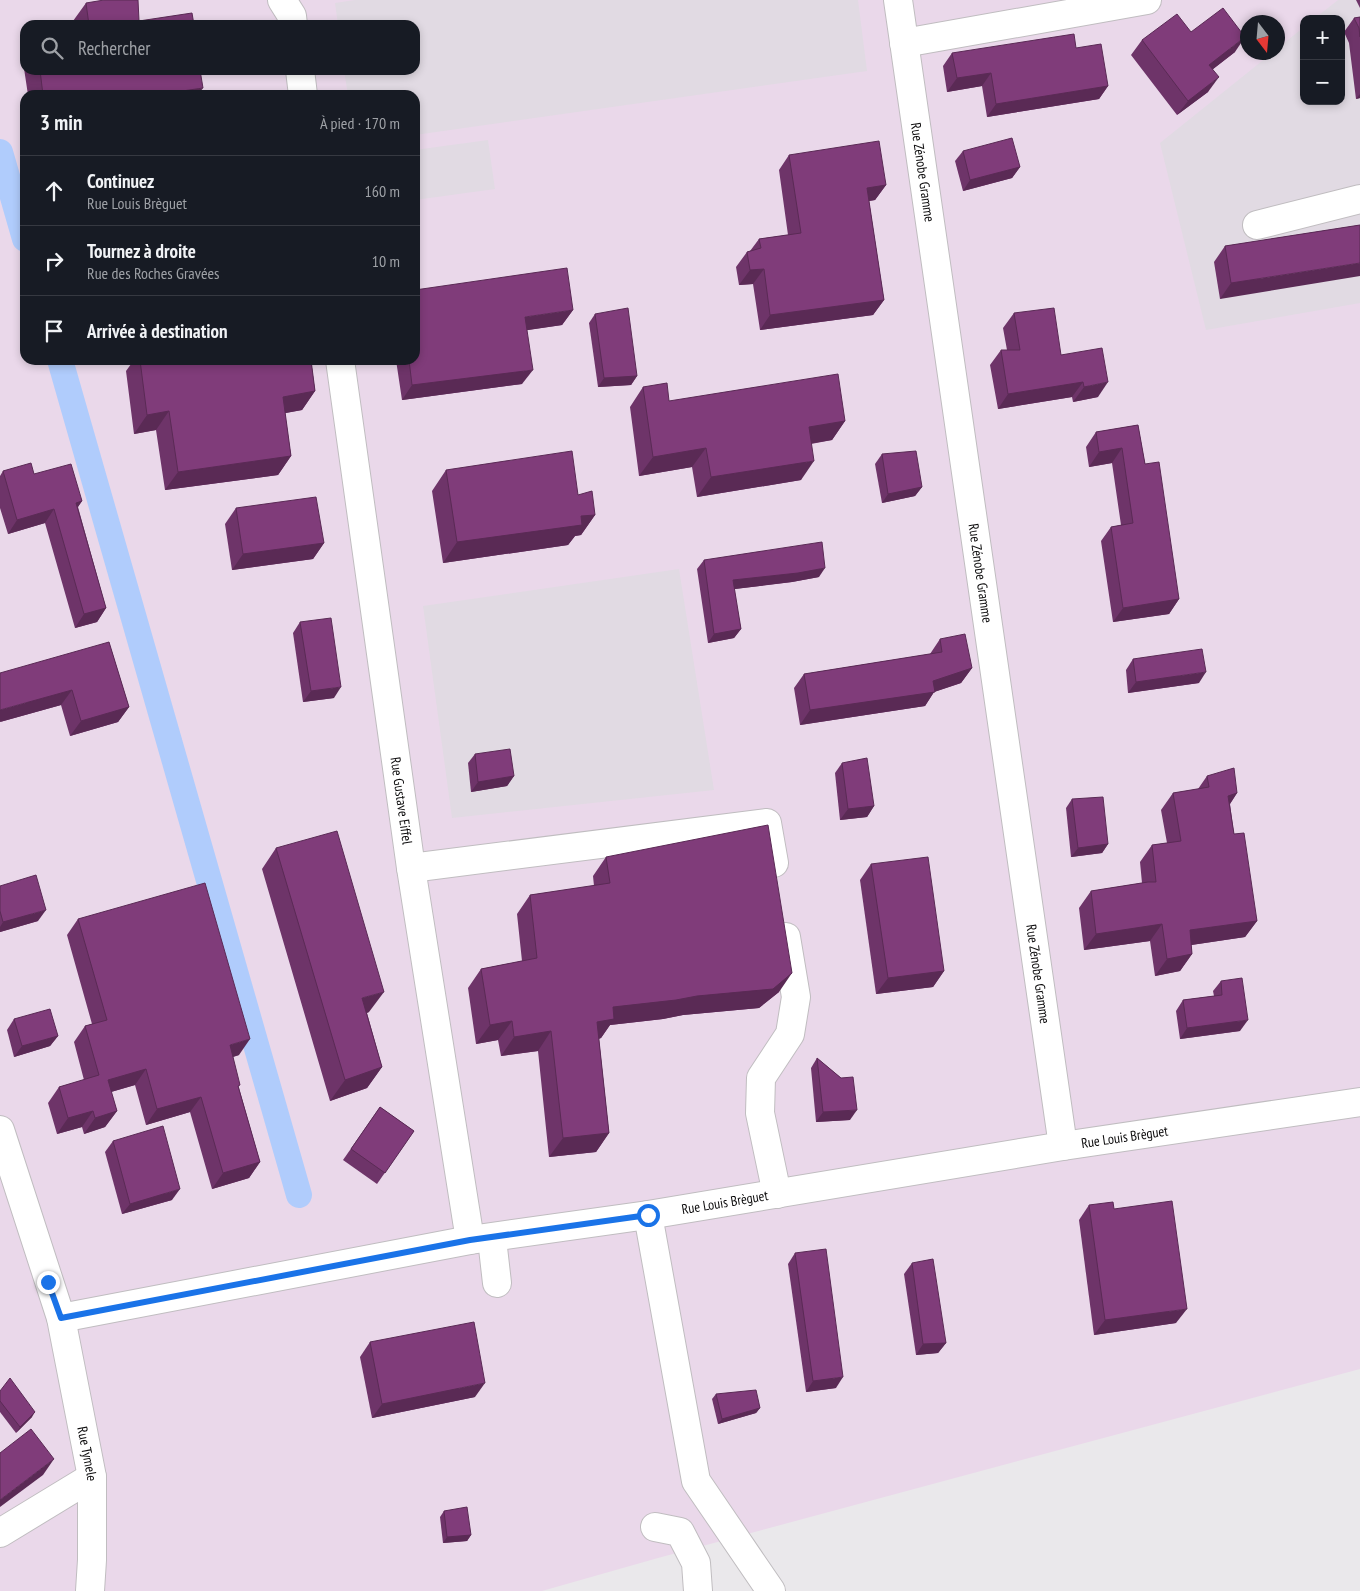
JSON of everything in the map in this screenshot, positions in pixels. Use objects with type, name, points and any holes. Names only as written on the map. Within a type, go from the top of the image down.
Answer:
[{"type":"street","points":[[282,0],[292,20]]},
{"type":"street","name":"Rue Zénobe Gramme","points":[[898,0],[1063,1146]]},
{"type":"street","points":[[904,43],[1146,0]]},
{"type":"street","points":[[301,75],[302,90]]},
{"type":"street","points":[[1257,225],[1360,199]]},
{"type":"street","name":"Rue Gustave Eiffel","points":[[341,365],[411,868],[481,1240],[497,1283]]},
{"type":"street","points":[[411,868],[767,823],[796,997],[790,1034],[761,1078],[760,1114],[777,1194]]},
{"type":"street","name":"Rue Louis Brèguet","points":[[61,1318],[481,1240],[648,1215],[1063,1146],[1360,1102]]},
{"type":"street","name":"Rue Tymele","points":[[0,1130],[61,1318],[92,1477],[90,1591]]},
{"type":"street","points":[[648,1215],[696,1481],[771,1591]]},
{"type":"street","points":[[0,1533],[92,1477]]},
{"type":"street","points":[[654,1527],[680,1532],[696,1564],[698,1591]]},
{"type":"shaded area","points":[[0,0],[1360,0],[1360,1369],[542,1591],[0,1591]]},
{"type":"shaded area","points":[[355,0],[858,0],[867,71],[420,134],[420,90],[347,90],[345,75],[420,75],[420,20],[337,20],[335,3]]},
{"type":"shaded area","points":[[1338,0],[1360,0],[1360,303],[1206,330],[1160,143],[1263,60],[1285,60],[1285,42],[1300,30],[1300,105],[1345,105],[1345,15],[1319,15]]},
{"type":"shaded area","points":[[488,140],[495,189],[420,199],[420,149]]},
{"type":"shaded area","points":[[679,569],[714,790],[452,818],[423,606]]},
{"type":"building","points":[[104,0],[138,0],[139,20],[88,20],[86,3]]},
{"type":"building","points":[[1223,8],[1240,30],[1240,41],[1209,65],[1219,77],[1188,101],[1142,40],[1177,14],[1191,32]]},
{"type":"building","points":[[192,13],[193,20],[146,20]]},
{"type":"building","points":[[1360,17],[1360,37],[1359,28],[1354,18]]},
{"type":"building","points":[[1074,34],[1076,48],[1101,44],[1108,86],[996,104],[991,73],[957,78],[952,53]]},
{"type":"building","points":[[41,75],[201,75],[203,88],[189,90],[42,90]]},
{"type":"building","points":[[1012,138],[1020,167],[970,180],[963,151]]},
{"type":"building","points":[[879,141],[886,185],[867,188],[884,300],[770,315],[764,269],[750,270],[747,252],[761,248],[759,239],[801,233],[789,155]]},
{"type":"building","points":[[1360,225],[1360,263],[1231,283],[1225,246]]},
{"type":"building","points":[[567,268],[573,310],[525,317],[533,370],[412,385],[410,365],[420,365],[420,289]]},
{"type":"building","points":[[628,308],[637,376],[604,378],[595,314]]},
{"type":"building","points":[[1054,308],[1061,355],[1102,348],[1108,382],[1084,387],[1083,382],[1008,394],[1001,350],[1020,350],[1014,313]]},
{"type":"building","points":[[141,365],[312,365],[315,391],[283,397],[291,456],[178,472],[169,411],[147,415]]},
{"type":"building","points":[[838,374],[845,421],[809,427],[814,461],[711,477],[706,448],[653,457],[643,387],[667,383],[669,401]]},
{"type":"building","points":[[1138,425],[1145,464],[1159,462],[1179,599],[1123,608],[1111,527],[1133,523],[1122,448],[1099,452],[1096,432]]},
{"type":"building","points":[[572,451],[578,495],[592,491],[595,515],[581,516],[582,525],[457,542],[446,470]]},
{"type":"building","points":[[916,451],[922,487],[888,494],[882,454]]},
{"type":"building","points":[[31,463],[34,474],[71,464],[82,501],[76,503],[106,608],[84,614],[54,509],[17,520],[3,471]]},
{"type":"building","points":[[316,497],[324,543],[243,554],[236,508]]},
{"type":"building","points":[[822,542],[825,568],[733,580],[741,629],[714,634],[704,560]]},
{"type":"building","points":[[331,618],[341,687],[311,691],[300,622]]},
{"type":"building","points":[[965,634],[972,668],[933,681],[935,692],[810,710],[804,674],[942,652],[940,639]]},
{"type":"building","points":[[109,642],[129,707],[81,721],[72,690],[0,710],[0,673]]},
{"type":"building","points":[[1202,649],[1206,672],[1136,682],[1133,659]]},
{"type":"building","points":[[510,749],[514,776],[478,782],[475,754]]},
{"type":"building","points":[[867,758],[874,806],[848,809],[842,763]]},
{"type":"building","points":[[1234,768],[1237,793],[1228,796],[1234,834],[1244,833],[1257,921],[1190,930],[1192,954],[1167,959],[1162,924],[1096,934],[1091,891],[1156,882],[1152,845],[1181,841],[1173,793],[1209,787],[1207,776]]},
{"type":"building","points":[[1103,797],[1108,844],[1078,848],[1072,799]]},
{"type":"building","points":[[768,825],[792,973],[773,989],[697,996],[613,1007],[614,1019],[597,1022],[609,1133],[563,1138],[551,1031],[514,1037],[512,1021],[490,1025],[481,969],[537,958],[530,895],[610,883],[606,857]]},
{"type":"building","points":[[337,831],[384,992],[362,998],[382,1067],[345,1080],[276,848]]},
{"type":"building","points":[[928,857],[944,971],[888,978],[871,864]]},
{"type":"building","points":[[36,875],[46,910],[3,922],[0,911],[0,886]]},
{"type":"building","points":[[205,883],[250,1039],[230,1045],[240,1085],[238,1086],[260,1162],[223,1173],[201,1097],[157,1109],[146,1069],[108,1080],[117,1111],[95,1118],[93,1111],[68,1118],[59,1087],[99,1075],[85,1026],[107,1020],[78,919]]},
{"type":"building","points":[[1242,978],[1248,1020],[1187,1028],[1183,1000],[1222,995],[1221,981]]},
{"type":"building","points":[[50,1009],[58,1036],[22,1046],[14,1019]]},
{"type":"building","points":[[817,1058],[841,1078],[853,1077],[857,1110],[823,1112]]},
{"type":"building","points":[[380,1107],[414,1131],[385,1173],[351,1149]]},
{"type":"building","points":[[163,1126],[180,1189],[130,1204],[113,1141]]},
{"type":"building","points":[[1172,1201],[1187,1309],[1105,1320],[1089,1205],[1113,1202],[1114,1209]]},
{"type":"building","points":[[826,1249],[843,1377],[813,1381],[795,1253]]},
{"type":"building","points":[[933,1259],[946,1343],[923,1344],[912,1263]]},
{"type":"building","points":[[474,1322],[485,1383],[382,1404],[370,1342]]},
{"type":"building","points":[[10,1378],[35,1412],[20,1427],[0,1401],[0,1391]]},
{"type":"building","points":[[756,1390],[760,1408],[722,1419],[716,1394]]},
{"type":"building","points":[[31,1429],[54,1459],[0,1500],[0,1453]]},
{"type":"building","points":[[467,1507],[471,1535],[447,1537],[444,1511]]},
{"type":"waterway","points":[[0,152],[20,222]]},
{"type":"waterway","points":[[61,365],[299,1195]]},
{"type":"route","points":[[48,1282],[61,1318],[470,1240],[648,1215]]}]
